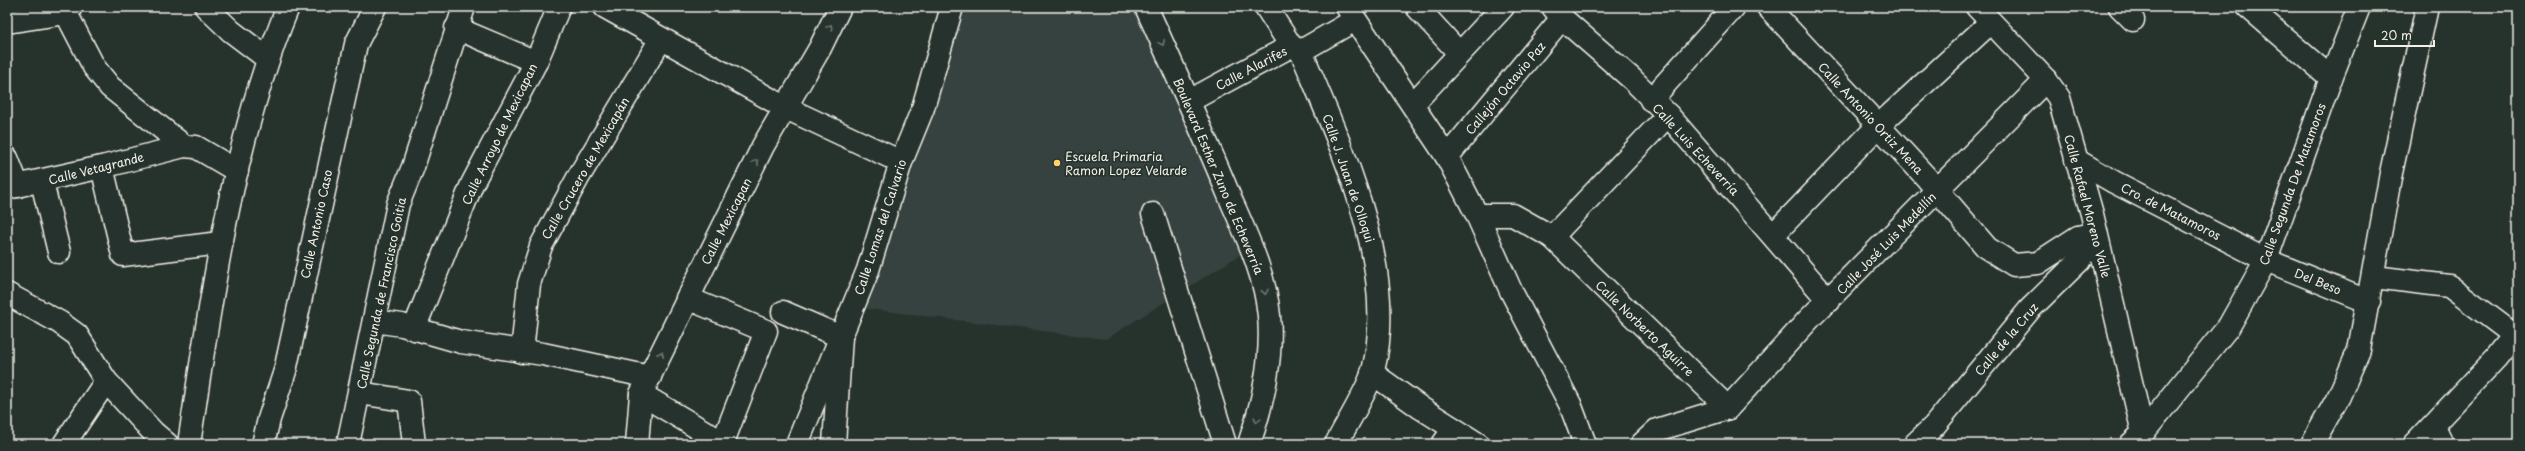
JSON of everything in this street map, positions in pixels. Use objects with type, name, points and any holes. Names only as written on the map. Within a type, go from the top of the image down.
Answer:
[{"type":"street","points":[[206,7],[231,31],[268,59]]},
{"type":"street","points":[[189,444],[220,243],[237,170],[268,59],[288,7]]},
{"type":"street","name":"Calle Antonio Caso","points":[[263,444],[269,419],[285,371],[356,44],[375,7]]},
{"type":"street","name":"Calle Segunda de Francisco Goitia","points":[[348,444],[360,393],[398,204],[413,167],[456,28],[464,7]]},
{"type":"street","name":"Calle Arroyo de Mexicapan","points":[[414,329],[472,184],[536,62],[559,7]]},
{"type":"street","points":[[605,7],[786,108],[900,162]]},
{"type":"street","name":"Calle Mexicapan","points":[[637,444],[646,386],[763,146],[820,48],[840,7]]},
{"type":"street","name":"Calle Lomas del Calvario","points":[[797,444],[868,270],[900,162],[923,108],[952,7]]},
{"type":"street","name":"Boulevard Esther Zuno de Echeverría","points":[[1146,7],[1189,101],[1262,278],[1269,316],[1270,346],[1266,382],[1249,444]]},
{"type":"street","name":"Calle J. Juan de Olloqui","points":[[1266,7],[1296,49],[1333,128],[1372,242],[1379,288],[1379,327],[1372,373],[1336,444]]},
{"type":"street","points":[[1417,7],[1458,53]]},
{"type":"street","points":[[1413,104],[1458,53],[1503,7]]},
{"type":"street","points":[[1651,100],[1734,7]]},
{"type":"street","name":"Calle Antonio Ortiz Mena","points":[[1768,7],[1926,177],[1987,248],[2014,265],[2038,262],[2078,237],[2096,234]]},
{"type":"street","points":[[2248,7],[2331,78]]},
{"type":"street","name":"Calle Segunda De Matamoros","points":[[2137,439],[2229,326],[2266,260],[2331,78],[2359,7]]},
{"type":"street","points":[[2312,444],[2339,396],[2359,350],[2374,277],[2391,173],[2428,7]]},
{"type":"street","points":[[8,18],[68,10],[94,67],[110,87],[184,146],[196,147],[237,170]]},
{"type":"street","name":"Calle Luis Echeverría","points":[[1558,13],[1632,79],[1651,100],[1668,115],[1829,301]]},
{"type":"street","name":"Callejón Octavio Paz","points":[[1447,157],[1558,13]]},
{"type":"street","points":[[1351,14],[1413,104],[1447,157],[1477,215],[1511,291],[1570,404],[1585,444]]},
{"type":"street","name":"Calle Alarifes","points":[[1189,101],[1296,49],[1351,14]]},
{"type":"street","points":[[1773,235],[1983,15]]},
{"type":"street","name":"Calle Rafael Moreno Valle","points":[[1983,15],[2046,80],[2059,98],[2096,234],[2137,439]]},
{"type":"street","points":[[456,28],[536,62]]},
{"type":"street","name":"Calle Crucero de Mexicapán","points":[[522,352],[529,284],[541,246],[578,176],[661,39]]},
{"type":"street","name":"Calle José Luis Medellín","points":[[1728,408],[1810,318],[1829,301],[2046,80]]},
{"type":"street","points":[[1552,237],[1668,115]]},
{"type":"street","name":"Calle Vetagrande","points":[[12,187],[42,182],[184,146]]},
{"type":"street","points":[[7,158],[12,187]]},
{"type":"street","name":"Cro. de Matamoros","points":[[2076,160],[2114,182],[2266,260]]},
{"type":"street","points":[[102,167],[123,255],[220,243]]},
{"type":"street","points":[[42,182],[59,252]]},
{"type":"street","points":[[1153,214],[1225,444]]},
{"type":"street","name":"Calle Norberto Aguirre","points":[[1477,215],[1513,215],[1552,237],[1728,408]]},
{"type":"street","name":"Calle de la Cruz","points":[[1915,444],[1934,426],[2030,309],[2079,261],[2096,234]]},
{"type":"street","name":"Del Beso","points":[[2266,260],[2369,302]]},
{"type":"street","points":[[2374,277],[2448,286],[2516,332],[2496,358],[2415,444]]},
{"type":"street","points":[[7,294],[60,322],[78,335],[106,381],[153,432],[167,444]]},
{"type":"street","points":[[374,321],[414,329],[461,342],[542,354],[646,386],[720,442],[766,331],[688,298]]},
{"type":"street","points":[[783,312],[841,337],[834,444]]},
{"type":"street","points":[[1372,373],[1449,436],[1478,444]]},
{"type":"street","points":[[64,444],[106,381]]},
{"type":"street","points":[[360,393],[409,401],[414,444]]},
{"type":"street","points":[[1642,444],[1656,430],[1728,408]]},
{"type":"street","points":[[2433,424],[2442,444]]},
{"type":"shaded area","name":"Escuela Primaria Ramon Lopez Velarde","points":[[951,7],[1146,7],[1251,248],[1106,339],[853,307]]},
{"type":"place","name":"Escuela Primaria Ramon Lopez Velarde","points":[[1057,163]]}]
